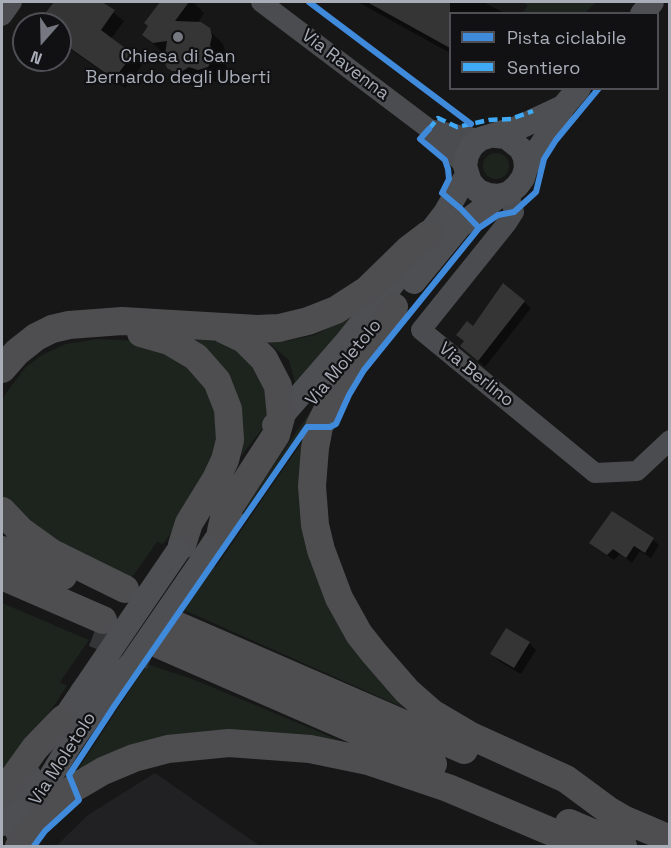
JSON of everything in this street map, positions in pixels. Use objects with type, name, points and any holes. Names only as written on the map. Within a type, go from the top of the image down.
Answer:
[{"type":"highway","points":[[2,369],[17,352],[31,341],[52,329],[69,324],[122,321],[257,329],[279,328],[327,315],[367,290],[408,250],[429,234]]},
{"type":"highway","points":[[394,306],[382,329],[338,388],[319,427],[312,472],[313,512],[321,550],[339,598],[359,634],[398,682],[423,706],[471,736],[566,779],[608,810],[625,833]]},
{"type":"highway","points":[[210,327],[237,335],[252,345],[264,359],[278,386],[281,417],[276,435],[225,514],[221,531]]},
{"type":"highway","points":[[2,384],[20,362],[33,351],[56,339],[77,333],[108,331],[146,333],[176,344],[196,357],[213,375],[224,394],[229,417],[230,440],[220,472],[189,524],[187,553]]},
{"type":"highway","points":[[2,511],[12,523],[41,546],[79,567],[110,610]]},
{"type":"highway","points":[[2,550],[110,610]]},
{"type":"highway","points":[[2,576],[110,610]]},
{"type":"highway","points":[[2,593],[110,610]]},
{"type":"highway","points":[[625,833],[247,656],[167,635],[211,668],[625,833],[669,839]]},
{"type":"highway","points":[[2,794],[36,748],[63,719]]},
{"type":"highway","points":[[19,846],[50,807],[103,771],[134,758],[168,749],[230,743],[310,749],[368,761],[448,788],[585,846]]},
{"type":"main road","points":[[488,137],[533,122],[563,107],[577,90]]},
{"type":"main road","name":"Via Moletolo","points":[[187,553],[221,531],[319,391],[460,226],[517,186],[563,107]]},
{"type":"main road","points":[[488,137],[506,137],[520,149],[525,158],[526,168]]},
{"type":"main road","name":"Via Moletolo","points":[[8,846],[71,743],[92,696],[187,553],[231,479],[386,294],[415,256],[445,213],[466,170],[467,155],[472,146],[488,137]]},
{"type":"main road","points":[[466,170],[478,191],[488,195],[504,194]]},
{"type":"main road","name":"Via Moletolo","points":[[2,824],[63,719],[92,696]]},
{"type":"street","points":[[2,16],[12,2]]},
{"type":"street","name":"Via Ravenna","points":[[261,2],[429,129],[466,170]]},
{"type":"street","points":[[429,129],[488,137]]},
{"type":"street","name":"Via Berlino","points":[[504,194],[514,212],[421,330],[595,472],[637,471],[669,440]]},
{"type":"shaded area","points":[[521,2],[596,2],[586,12],[523,12],[528,5]]},
{"type":"shaded area","points":[[496,153],[505,157],[509,166],[505,175],[496,179],[487,175],[483,166],[487,157]]},
{"type":"shaded area","points":[[362,311],[296,387],[289,360],[263,338],[287,341],[315,335]]},
{"type":"shaded area","points":[[186,335],[232,342],[262,370],[269,420],[241,456]]},
{"type":"shaded area","points":[[98,339],[138,341],[196,368],[221,418],[204,486],[163,544],[157,542],[130,580],[82,560],[10,510],[2,496],[2,400],[6,393],[26,367],[42,355],[66,344]]},
{"type":"shaded area","points":[[312,409],[310,418],[208,565],[206,564]]},
{"type":"shaded area","points":[[309,432],[304,500],[409,710],[184,610]]},
{"type":"shaded area","points":[[2,603],[89,640],[60,682],[67,686],[2,783]]},
{"type":"shaded area","points":[[147,664],[195,680],[346,743],[77,771]]},
{"type":"shaded area","points":[[155,773],[260,846],[56,846],[88,815]]},
{"type":"building","points":[[54,2],[102,2],[115,10],[101,30],[133,54],[114,79],[72,49],[72,12],[46,12]]},
{"type":"building","name":"Chiesa di San Bernardo degli Uberti","points":[[160,2],[189,2],[175,21],[201,22],[210,28],[212,36],[210,45],[214,57],[208,67],[198,70],[189,67],[181,72],[172,71],[167,68],[164,60],[167,41],[153,43],[142,35],[148,26],[144,23]]},
{"type":"building","points":[[367,2],[450,2],[449,47]]},
{"type":"building","points":[[503,283],[525,301],[478,361],[460,346],[464,341],[456,335],[467,321],[473,326]]},
{"type":"building","points":[[612,511],[654,538],[645,553],[634,546],[626,558],[613,549],[607,555],[589,543]]},
{"type":"building","points":[[506,628],[530,642],[514,668],[490,654]]},
{"type":"tunnel","points":[[94,633],[152,656]]},
{"type":"marked path","points":[[429,129],[438,118],[457,127],[489,120],[511,119],[533,111]]},
{"type":"cycle path","points":[[309,2],[471,124]]},
{"type":"cycle path","points":[[34,846],[45,831],[79,800],[69,775],[307,427],[330,427],[336,424],[349,395],[364,370],[479,228],[498,215],[514,212],[536,192],[544,159],[556,140],[597,90]]},
{"type":"cycle path","points":[[429,129],[420,139],[445,160],[449,179],[442,193],[479,228]]},
{"type":"place","name":"Chiesa di San Bernardo degli Uberti","points":[[178,37]]}]
